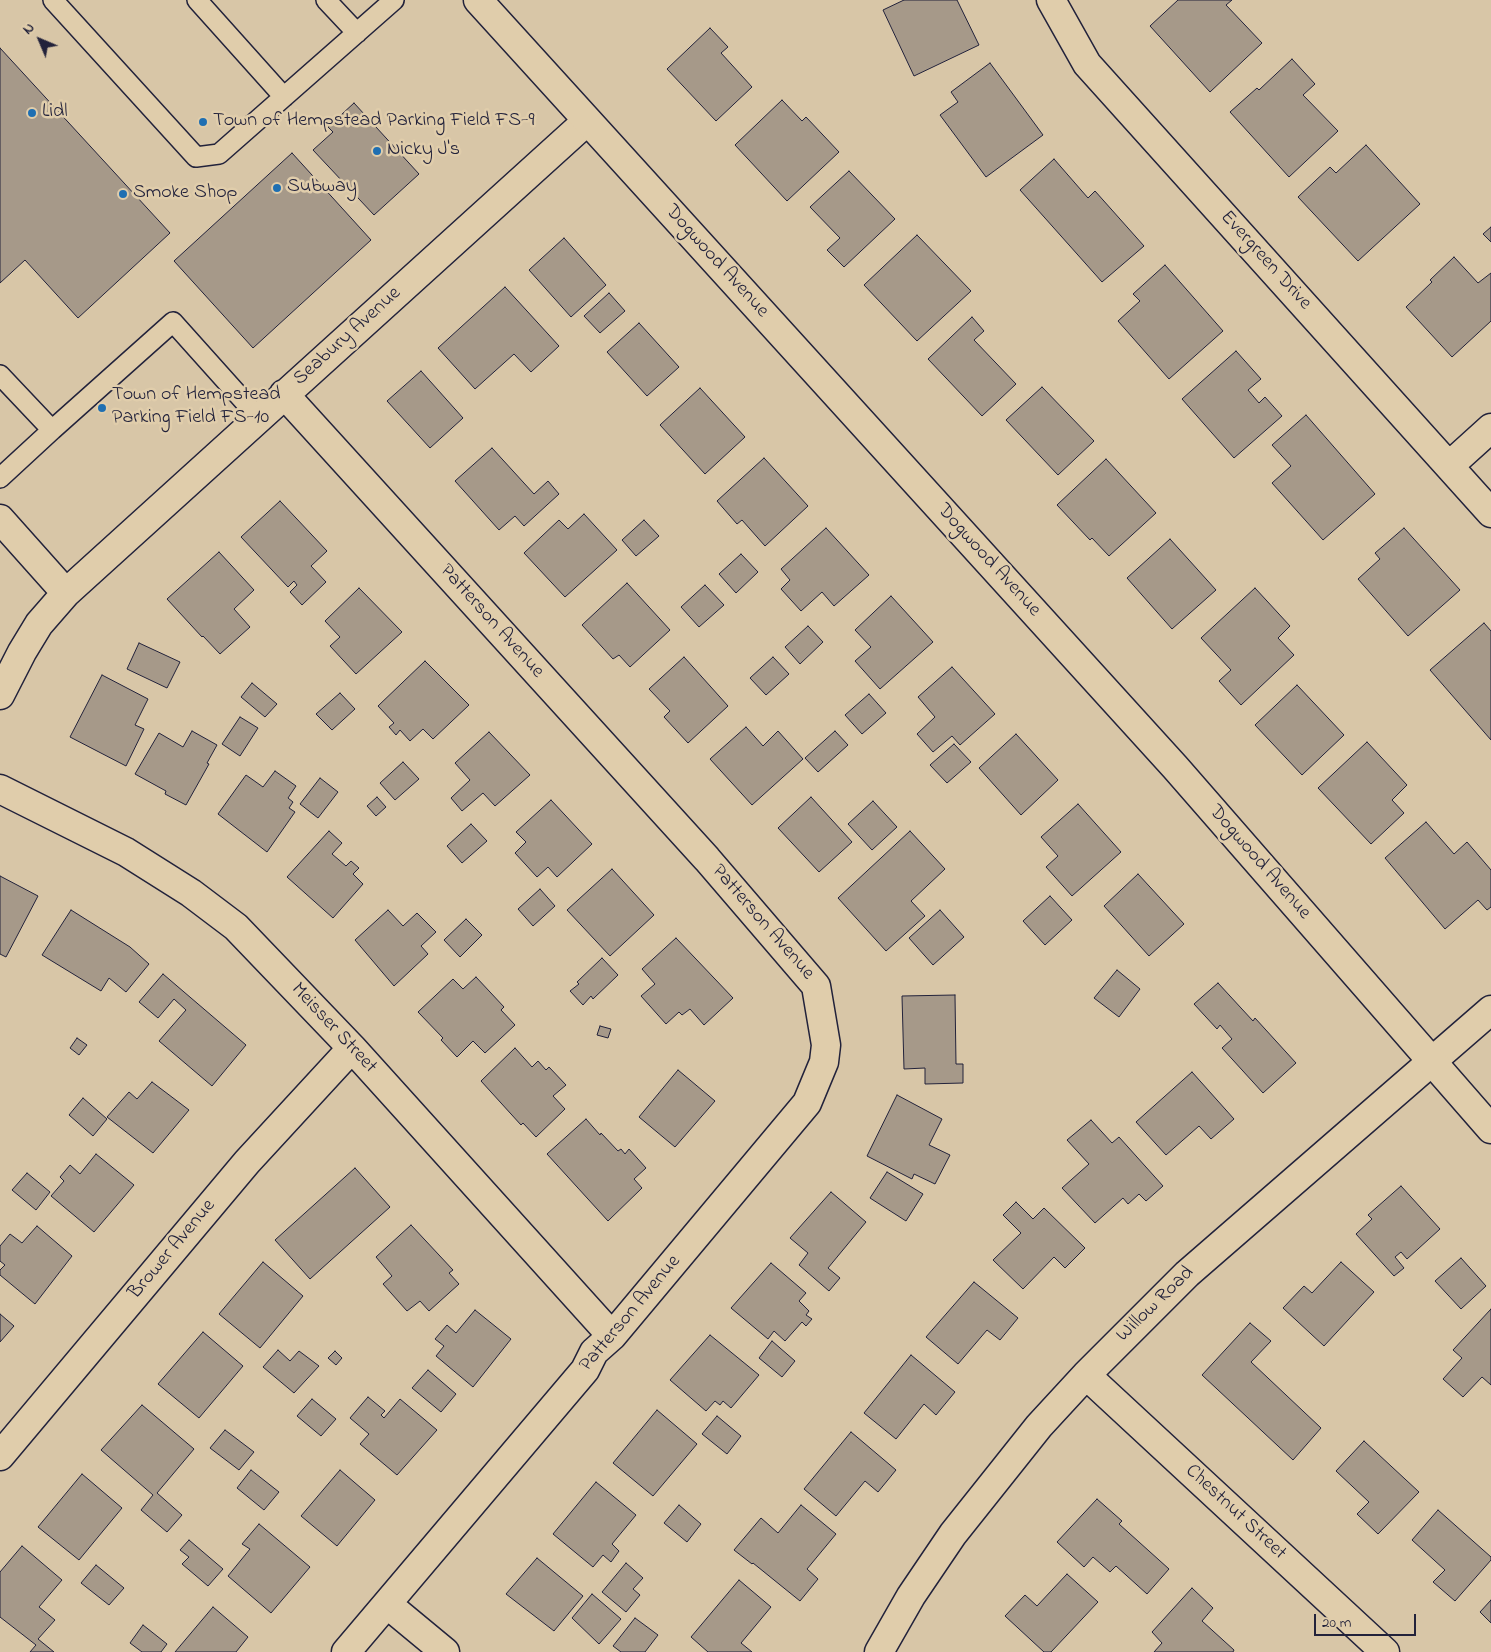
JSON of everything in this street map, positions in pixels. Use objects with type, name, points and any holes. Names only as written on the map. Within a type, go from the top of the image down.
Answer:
[{"type":"street","name":"Dogwood Avenue","points":[[478,0],[1175,767],[1491,1129]]},
{"type":"street","name":"Evergreen Drive","points":[[1052,0],[1088,64],[1491,514]]},
{"type":"street","name":"Seabury Avenue","points":[[0,695],[40,624],[66,593],[587,120]]},
{"type":"street","name":"Patterson Avenue","points":[[284,394],[707,859],[816,986],[826,1045],[824,1062],[807,1103],[612,1336],[594,1352],[585,1370],[346,1652]]},
{"type":"street","points":[[1449,466],[1491,428]]},
{"type":"street","points":[[0,519],[66,593]]},
{"type":"street","name":"Meisser Street","points":[[0,789],[126,852],[191,893],[236,927],[352,1048],[612,1336]]},
{"type":"street","name":"Willow Road","points":[[879,1652],[911,1596],[953,1534],[1040,1426],[1086,1375],[1187,1274],[1491,1010]]},
{"type":"street","name":"Brower Avenue","points":[[0,1456],[247,1162],[352,1048]]},
{"type":"street","name":"Chestnut Street","points":[[1086,1375],[1385,1652]]},
{"type":"street","points":[[387,1604],[445,1652]]},
{"type":"lane","points":[[53,0],[196,157],[219,154],[394,0]]},
{"type":"lane","points":[[197,0],[284,97]]},
{"type":"lane","points":[[326,0],[357,33]]},
{"type":"lane","points":[[0,478],[173,322],[259,418]]},
{"type":"lane","points":[[0,375],[52,430]]},
{"type":"building","points":[[904,0],[957,0],[979,45],[914,76],[883,10]]},
{"type":"building","points":[[1178,0],[1232,0],[1226,5],[1262,43],[1210,92],[1150,26]]},
{"type":"building","points":[[710,28],[728,47],[721,53],[752,87],[716,121],[667,69]]},
{"type":"building","points":[[0,48],[170,233],[78,318],[25,260],[0,283]]},
{"type":"building","points":[[1292,59],[1315,84],[1303,95],[1338,131],[1289,177],[1230,112],[1257,88],[1259,90]]},
{"type":"building","points":[[990,63],[1043,135],[986,177],[940,115],[958,102],[951,92]]},
{"type":"building","points":[[782,100],[802,121],[806,117],[839,152],[787,201],[735,145]]},
{"type":"building","points":[[354,103],[419,174],[374,215],[313,150],[333,132],[328,127]]},
{"type":"building","points":[[1366,145],[1420,204],[1358,261],[1298,197],[1330,167],[1336,173]]},
{"type":"building","points":[[292,153],[371,240],[253,348],[174,261]]},
{"type":"building","points":[[1054,159],[1088,198],[1095,191],[1144,246],[1102,282],[1020,190]]},
{"type":"building","points":[[849,171],[895,219],[844,267],[827,250],[840,238],[810,207]]},
{"type":"building","points":[[1491,227],[1491,242],[1483,234]]},
{"type":"building","points":[[917,235],[971,291],[917,341],[864,285]]},
{"type":"building","points":[[564,238],[606,285],[571,317],[529,270]]},
{"type":"building","points":[[1454,257],[1478,283],[1491,273],[1491,321],[1452,357],[1406,307]]},
{"type":"building","points":[[1165,265],[1223,331],[1169,379],[1118,321],[1140,301],[1133,294]]},
{"type":"building","points":[[505,287],[559,346],[531,372],[514,354],[475,389],[438,348]]},
{"type":"building","points":[[609,293],[625,311],[600,333],[584,316]]},
{"type":"building","points":[[972,317],[984,331],[974,340],[1016,384],[982,416],[928,359]]},
{"type":"building","points":[[639,323],[679,367],[647,396],[607,352]]},
{"type":"building","points":[[1236,351],[1261,379],[1248,390],[1259,403],[1265,397],[1282,416],[1234,458],[1182,399]]},
{"type":"building","points":[[421,371],[463,418],[430,448],[387,401]]},
{"type":"building","points":[[1042,387],[1094,441],[1058,475],[1006,420]]},
{"type":"building","points":[[700,388],[745,437],[705,474],[660,425]]},
{"type":"building","points":[[1306,415],[1375,494],[1323,540],[1272,483],[1291,466],[1272,445]]},
{"type":"building","points":[[492,448],[534,494],[548,481],[559,494],[524,526],[515,516],[499,530],[455,481]]},
{"type":"building","points":[[764,458],[808,506],[765,546],[742,520],[737,524],[717,501]]},
{"type":"building","points":[[1106,459],[1156,513],[1109,556],[1092,538],[1090,540],[1057,505]]},
{"type":"building","points":[[280,501],[327,551],[311,566],[326,582],[302,605],[290,592],[297,585],[294,581],[288,587],[241,537]]},
{"type":"building","points":[[584,514],[617,550],[565,597],[524,553],[559,520],[568,529]]},
{"type":"building","points":[[644,520],[659,536],[636,556],[622,540]]},
{"type":"building","points":[[826,528],[869,575],[834,606],[822,592],[801,611],[781,589],[790,580],[781,569]]},
{"type":"building","points":[[1404,528],[1460,590],[1408,636],[1358,579],[1380,559],[1375,553]]},
{"type":"building","points":[[1170,539],[1216,590],[1172,629],[1127,578]]},
{"type":"building","points":[[219,552],[254,590],[234,609],[250,627],[220,654],[167,599]]},
{"type":"building","points":[[741,554],[758,572],[736,593],[719,574]]},
{"type":"building","points":[[627,583],[670,630],[630,667],[619,655],[613,659],[582,625]]},
{"type":"building","points":[[705,585],[724,605],[699,627],[681,607]]},
{"type":"building","points":[[359,588],[402,632],[356,674],[330,646],[340,637],[325,621]]},
{"type":"building","points":[[1255,588],[1290,626],[1278,638],[1294,655],[1241,705],[1219,681],[1231,670],[1201,638]]},
{"type":"building","points":[[891,596],[933,642],[880,689],[855,661],[871,647],[855,630]]},
{"type":"building","points":[[1484,623],[1491,631],[1491,740],[1430,670]]},
{"type":"building","points":[[808,626],[823,642],[800,664],[785,647]]},
{"type":"building","points":[[139,643],[180,662],[167,688],[127,669]]},
{"type":"building","points":[[684,657],[728,706],[688,743],[664,717],[670,711],[649,689]]},
{"type":"building","points":[[773,657],[789,674],[766,695],[750,678]]},
{"type":"building","points":[[425,661],[469,705],[433,739],[423,729],[410,741],[400,730],[396,735],[389,727],[394,723],[378,706]]},
{"type":"building","points":[[952,667],[995,714],[960,745],[952,736],[933,752],[917,734],[935,717],[918,697]]},
{"type":"building","points":[[102,675],[148,699],[135,725],[144,729],[126,766],[70,737]]},
{"type":"building","points":[[252,683],[277,704],[265,717],[241,697]]},
{"type":"building","points":[[1297,685],[1344,735],[1302,775],[1255,725]]},
{"type":"building","points":[[340,693],[355,709],[332,730],[316,714]]},
{"type":"building","points":[[869,694],[886,713],[862,734],[845,715]]},
{"type":"building","points":[[240,717],[258,728],[240,756],[222,744]]},
{"type":"building","points":[[746,727],[763,746],[778,731],[803,759],[752,805],[710,759]]},
{"type":"building","points":[[192,731],[217,745],[207,763],[209,764],[186,805],[165,794],[166,791],[135,774],[159,733],[183,747]]},
{"type":"building","points":[[835,731],[848,745],[818,772],[805,758]]},
{"type":"building","points":[[489,732],[530,775],[495,806],[483,793],[462,811],[451,798],[470,780],[455,763]]},
{"type":"building","points":[[1016,734],[1058,780],[1021,815],[979,768]]},
{"type":"building","points":[[1367,742],[1407,785],[1392,800],[1404,813],[1371,844],[1318,788]]},
{"type":"building","points":[[954,744],[971,762],[947,783],[930,765]]},
{"type":"building","points":[[403,762],[419,779],[395,800],[380,783]]},
{"type":"building","points":[[275,771],[296,786],[288,798],[293,802],[289,808],[295,812],[267,852],[218,814],[246,775],[263,787]]},
{"type":"building","points":[[320,778],[338,792],[318,818],[300,804]]},
{"type":"building","points":[[377,797],[386,807],[376,816],[367,806]]},
{"type":"building","points":[[811,797],[852,842],[819,872],[778,828]]},
{"type":"building","points":[[551,800],[592,844],[557,877],[548,867],[537,877],[515,853],[526,842],[516,832]]},
{"type":"building","points":[[873,801],[897,827],[872,850],[848,824]]},
{"type":"building","points":[[1078,804],[1121,852],[1072,896],[1046,867],[1058,856],[1041,837]]},
{"type":"building","points":[[1426,822],[1454,854],[1467,842],[1491,870],[1491,907],[1487,910],[1478,900],[1445,929],[1385,858]]},
{"type":"building","points":[[471,824],[487,841],[462,863],[447,846]]},
{"type":"building","points":[[329,831],[342,843],[332,854],[346,866],[351,861],[359,868],[353,874],[363,884],[333,918],[287,877]]},
{"type":"building","points":[[910,831],[945,869],[911,901],[925,916],[886,951],[838,898]]},
{"type":"building","points":[[612,869],[654,915],[610,956],[567,910]]},
{"type":"building","points":[[1138,874],[1184,924],[1149,956],[1104,906]]},
{"type":"building","points":[[0,876],[38,896],[6,957],[0,954]]},
{"type":"building","points":[[540,889],[555,906],[533,926],[518,909]]},
{"type":"building","points":[[1050,896],[1072,920],[1045,945],[1023,921]]},
{"type":"building","points":[[71,910],[130,947],[149,964],[126,992],[109,978],[101,991],[42,955]]},
{"type":"building","points":[[388,910],[403,926],[417,913],[436,932],[421,946],[428,954],[394,986],[355,940]]},
{"type":"building","points":[[940,910],[964,937],[933,965],[909,938]]},
{"type":"building","points":[[466,919],[482,935],[460,957],[444,940]]},
{"type":"building","points":[[676,938],[733,998],[704,1025],[690,1009],[682,1015],[679,1012],[666,1024],[641,996],[655,984],[642,969]]},
{"type":"building","points":[[602,958],[618,975],[593,999],[591,996],[583,1005],[570,991],[579,984],[577,982]]},
{"type":"building","points":[[1117,970],[1140,989],[1119,1017],[1094,998]]},
{"type":"building","points":[[163,974],[246,1045],[212,1086],[159,1041],[186,1010],[174,999],[158,1018],[139,1002]]},
{"type":"building","points":[[476,977],[504,1007],[501,1010],[515,1025],[485,1053],[473,1041],[457,1057],[441,1040],[443,1038],[418,1012],[453,979],[463,989]]},
{"type":"building","points":[[1218,983],[1253,1021],[1255,1018],[1296,1063],[1263,1093],[1222,1048],[1232,1039],[1220,1025],[1217,1029],[1194,1004]]},
{"type":"building","points":[[955,995],[956,1064],[963,1064],[963,1083],[925,1084],[925,1068],[904,1069],[902,996]]},
{"type":"building","points":[[600,1026],[611,1029],[608,1038],[597,1035]]},
{"type":"building","points":[[77,1038],[87,1045],[79,1055],[70,1048]]},
{"type":"building","points":[[515,1048],[532,1067],[538,1061],[546,1070],[549,1067],[566,1085],[553,1096],[565,1109],[536,1137],[523,1123],[521,1125],[481,1081]]},
{"type":"building","points":[[678,1070],[715,1101],[675,1147],[639,1117]]},
{"type":"building","points":[[1192,1072],[1234,1119],[1211,1139],[1199,1126],[1166,1155],[1136,1122]]},
{"type":"building","points":[[152,1082],[189,1110],[153,1153],[107,1117],[129,1092],[137,1099]]},
{"type":"building","points":[[897,1095],[942,1119],[929,1145],[950,1155],[935,1184],[914,1174],[912,1179],[867,1156]]},
{"type":"building","points":[[83,1098],[107,1119],[93,1136],[69,1115]]},
{"type":"building","points":[[586,1119],[618,1151],[621,1149],[625,1154],[629,1149],[646,1168],[634,1179],[642,1188],[608,1221],[547,1154]]},
{"type":"building","points":[[1091,1120],[1112,1143],[1119,1137],[1163,1186],[1146,1201],[1139,1194],[1128,1204],[1123,1198],[1095,1223],[1062,1188],[1089,1164],[1067,1140]]},
{"type":"building","points":[[96,1154],[134,1185],[94,1232],[51,1196],[64,1181],[60,1177],[70,1165],[80,1174]]},
{"type":"building","points":[[355,1168],[390,1207],[310,1279],[275,1240]]},
{"type":"building","points":[[887,1172],[923,1194],[906,1221],[870,1198]]},
{"type":"building","points":[[27,1173],[50,1192],[36,1210],[12,1190]]},
{"type":"building","points":[[1401,1186],[1440,1229],[1407,1259],[1401,1252],[1395,1257],[1404,1268],[1394,1276],[1356,1234],[1372,1219],[1368,1215]]},
{"type":"building","points":[[831,1192],[866,1222],[828,1268],[840,1278],[829,1291],[799,1265],[808,1253],[790,1238]]},
{"type":"building","points":[[1016,1202],[1033,1219],[1044,1208],[1085,1248],[1065,1268],[1054,1257],[1023,1289],[993,1260],[1021,1233],[1003,1215]]},
{"type":"building","points":[[411,1225],[453,1270],[449,1273],[459,1284],[429,1311],[420,1301],[407,1311],[383,1284],[392,1276],[376,1257]]},
{"type":"building","points":[[37,1226],[72,1256],[35,1304],[0,1275],[0,1270],[5,1265],[0,1261],[0,1246],[10,1234],[22,1243]]},
{"type":"building","points":[[1461,1258],[1486,1286],[1461,1309],[1435,1281]]},
{"type":"building","points":[[263,1262],[303,1296],[260,1348],[219,1314]]},
{"type":"building","points":[[1341,1262],[1374,1292],[1324,1346],[1283,1308],[1304,1286],[1312,1293]]},
{"type":"building","points":[[771,1263],[806,1293],[799,1301],[809,1311],[806,1315],[812,1319],[806,1326],[802,1322],[785,1341],[774,1331],[768,1339],[731,1308]]},
{"type":"building","points":[[974,1282],[1018,1318],[1000,1340],[987,1330],[958,1364],[926,1337]]},
{"type":"building","points":[[1491,1309],[1491,1385],[1482,1377],[1463,1397],[1443,1379],[1462,1358],[1453,1350]]},
{"type":"building","points":[[475,1310],[511,1339],[473,1387],[436,1356],[444,1346],[435,1339],[447,1325],[456,1333]]},
{"type":"building","points":[[0,1314],[14,1326],[0,1342]]},
{"type":"building","points":[[1250,1323],[1271,1341],[1251,1362],[1321,1428],[1293,1460],[1202,1375]]},
{"type":"building","points":[[203,1332],[243,1366],[199,1418],[158,1384]]},
{"type":"building","points":[[710,1335],[759,1375],[731,1408],[723,1401],[720,1405],[715,1401],[706,1411],[670,1380]]},
{"type":"building","points":[[772,1341],[795,1361],[782,1377],[759,1358]]},
{"type":"building","points":[[278,1350],[290,1361],[299,1351],[319,1366],[294,1393],[263,1367]]},
{"type":"building","points":[[335,1351],[342,1358],[336,1365],[328,1358]]},
{"type":"building","points":[[911,1355],[955,1392],[936,1415],[924,1404],[896,1439],[864,1413]]},
{"type":"building","points":[[428,1370],[456,1394],[441,1412],[412,1388]]},
{"type":"building","points":[[368,1397],[385,1411],[381,1415],[384,1418],[400,1399],[437,1430],[397,1475],[360,1444],[369,1434],[350,1418]]},
{"type":"building","points":[[312,1399],[336,1419],[321,1436],[297,1416]]},
{"type":"building","points":[[142,1405],[194,1449],[157,1493],[182,1515],[167,1532],[141,1510],[153,1495],[101,1450]]},
{"type":"building","points":[[657,1410],[697,1444],[653,1496],[613,1463]]},
{"type":"building","points":[[717,1416],[741,1436],[727,1454],[702,1434]]},
{"type":"building","points":[[225,1430],[254,1452],[239,1470],[210,1448]]},
{"type":"building","points":[[851,1432],[896,1470],[878,1492],[865,1481],[836,1516],[804,1489]]},
{"type":"building","points":[[1364,1441],[1419,1492],[1378,1534],[1357,1514],[1369,1502],[1336,1471]]},
{"type":"building","points":[[251,1470],[279,1492],[264,1510],[237,1488]]},
{"type":"building","points":[[340,1470],[375,1500],[337,1546],[301,1516]]},
{"type":"building","points":[[82,1474],[122,1508],[79,1560],[38,1527]]},
{"type":"building","points":[[596,1482],[636,1515],[612,1544],[619,1551],[611,1562],[603,1555],[593,1567],[553,1534]]},
{"type":"building","points":[[1097,1499],[1122,1521],[1119,1524],[1169,1569],[1147,1594],[1116,1566],[1110,1572],[1093,1557],[1084,1567],[1057,1542]]},
{"type":"building","points":[[679,1505],[701,1524],[687,1542],[664,1523]]},
{"type":"building","points":[[801,1505],[836,1534],[807,1569],[818,1579],[800,1601],[734,1550],[761,1518],[778,1533]]},
{"type":"building","points":[[1438,1510],[1491,1557],[1491,1560],[1455,1601],[1433,1582],[1445,1570],[1412,1540]]},
{"type":"building","points":[[259,1524],[310,1567],[271,1613],[228,1576],[250,1549],[242,1544]]},
{"type":"building","points":[[189,1540],[223,1569],[208,1586],[182,1564],[189,1557],[180,1550]]},
{"type":"building","points":[[22,1546],[62,1580],[39,1607],[55,1620],[38,1639],[54,1652],[30,1652],[36,1645],[0,1617],[0,1572]]},
{"type":"building","points":[[537,1558],[583,1596],[554,1631],[506,1594]]},
{"type":"building","points":[[626,1563],[643,1578],[633,1589],[640,1595],[626,1612],[602,1592]]},
{"type":"building","points":[[96,1565],[124,1588],[109,1605],[81,1583]]},
{"type":"building","points":[[1067,1574],[1098,1602],[1051,1652],[1044,1652],[1005,1616],[1025,1595],[1037,1606]]},
{"type":"building","points":[[739,1580],[771,1607],[741,1643],[752,1652],[708,1652],[691,1637]]},
{"type":"building","points":[[1192,1588],[1213,1608],[1202,1621],[1234,1650],[1233,1652],[1154,1652],[1162,1643],[1152,1632]]},
{"type":"building","points":[[592,1594],[621,1619],[599,1644],[572,1618]]},
{"type":"building","points":[[1491,1600],[1491,1623],[1480,1612]]},
{"type":"building","points":[[213,1607],[248,1637],[236,1652],[175,1652]]},
{"type":"building","points":[[635,1618],[658,1635],[645,1652],[621,1652],[613,1646]]},
{"type":"building","points":[[143,1625],[167,1644],[161,1652],[142,1652],[130,1643]]},
{"type":"place","name":"Lidl","points":[[32,113]]},
{"type":"place","name":"Town of Hempstead Parking Field FS-9","points":[[203,122]]},
{"type":"place","name":"Nicky J's","points":[[377,151]]},
{"type":"place","name":"Subway","points":[[277,188]]},
{"type":"place","name":"Smoke Shop","points":[[123,194]]},
{"type":"place","name":"Town of Hempstead Parking Field FS-10","points":[[102,408]]}]
